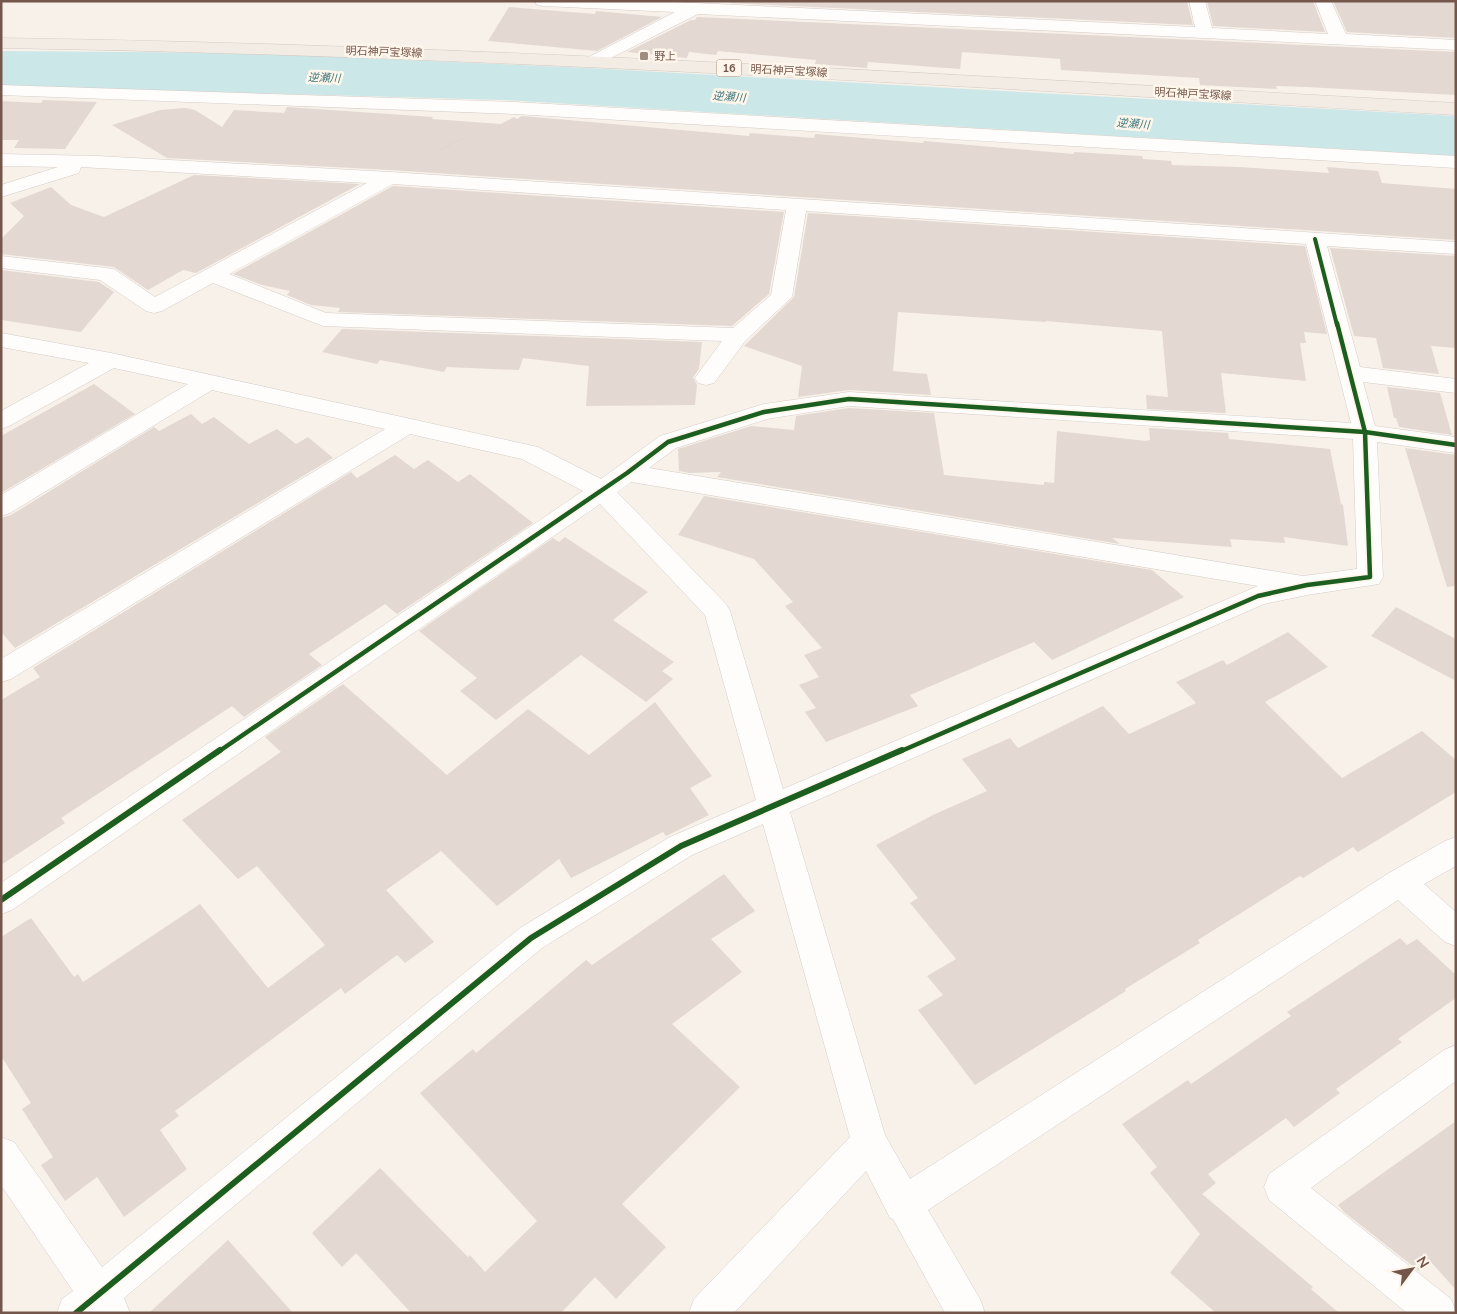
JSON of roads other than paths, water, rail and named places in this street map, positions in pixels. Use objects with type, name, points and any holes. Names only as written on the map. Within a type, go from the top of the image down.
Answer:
[{"type":"main road","name":"明石神戸宝塚線","points":[[1,43],[274,48],[595,61],[1456,109]]},
{"type":"street","points":[[543,1],[702,5],[1456,45]]},
{"type":"street","points":[[1198,1],[1205,33]]},
{"type":"street","points":[[1323,1],[1338,39]]},
{"type":"street","points":[[595,61],[702,5]]},
{"type":"street","points":[[1,90],[514,108],[1456,162]]},
{"type":"street","points":[[1,160],[97,162],[390,178],[1456,248]]},
{"type":"street","points":[[1,191],[97,162]]},
{"type":"street","points":[[1,262],[106,274],[154,306],[390,178]]},
{"type":"street","points":[[706,378],[738,335],[781,296],[797,206]]},
{"type":"street","points":[[1,1154],[95,1307],[531,938],[681,846],[774,804],[1258,596],[1308,585],[1370,577],[1365,432],[1315,239]]},
{"type":"street","points":[[212,275],[323,319],[738,335]]},
{"type":"street","points":[[1,340],[111,360],[405,427],[529,453],[600,489],[717,611],[774,804],[869,1142],[903,1205],[966,1313]]},
{"type":"street","points":[[1,421],[111,360]]},
{"type":"street","points":[[1350,373],[1456,386]]},
{"type":"street","points":[[1,507],[208,382]]},
{"type":"street","points":[[1,900],[668,442],[764,412],[849,399],[1365,432],[1456,445]]},
{"type":"street","points":[[1,672],[405,427]]},
{"type":"street","points":[[626,472],[1308,585]]},
{"type":"street","points":[[903,1205],[1400,882],[1456,850]]},
{"type":"street","points":[[1400,882],[1456,932]]},
{"type":"street","points":[[1436,1313],[1282,1187],[1456,1061]]},
{"type":"street","points":[[708,1313],[869,1142]]},
{"type":"water","name":"逆瀬川","points":[[1,51],[249,53],[588,68],[1456,116],[1456,156],[502,100],[1,86]]},
{"type":"place","name":"野上","points":[[644,56]]}]
